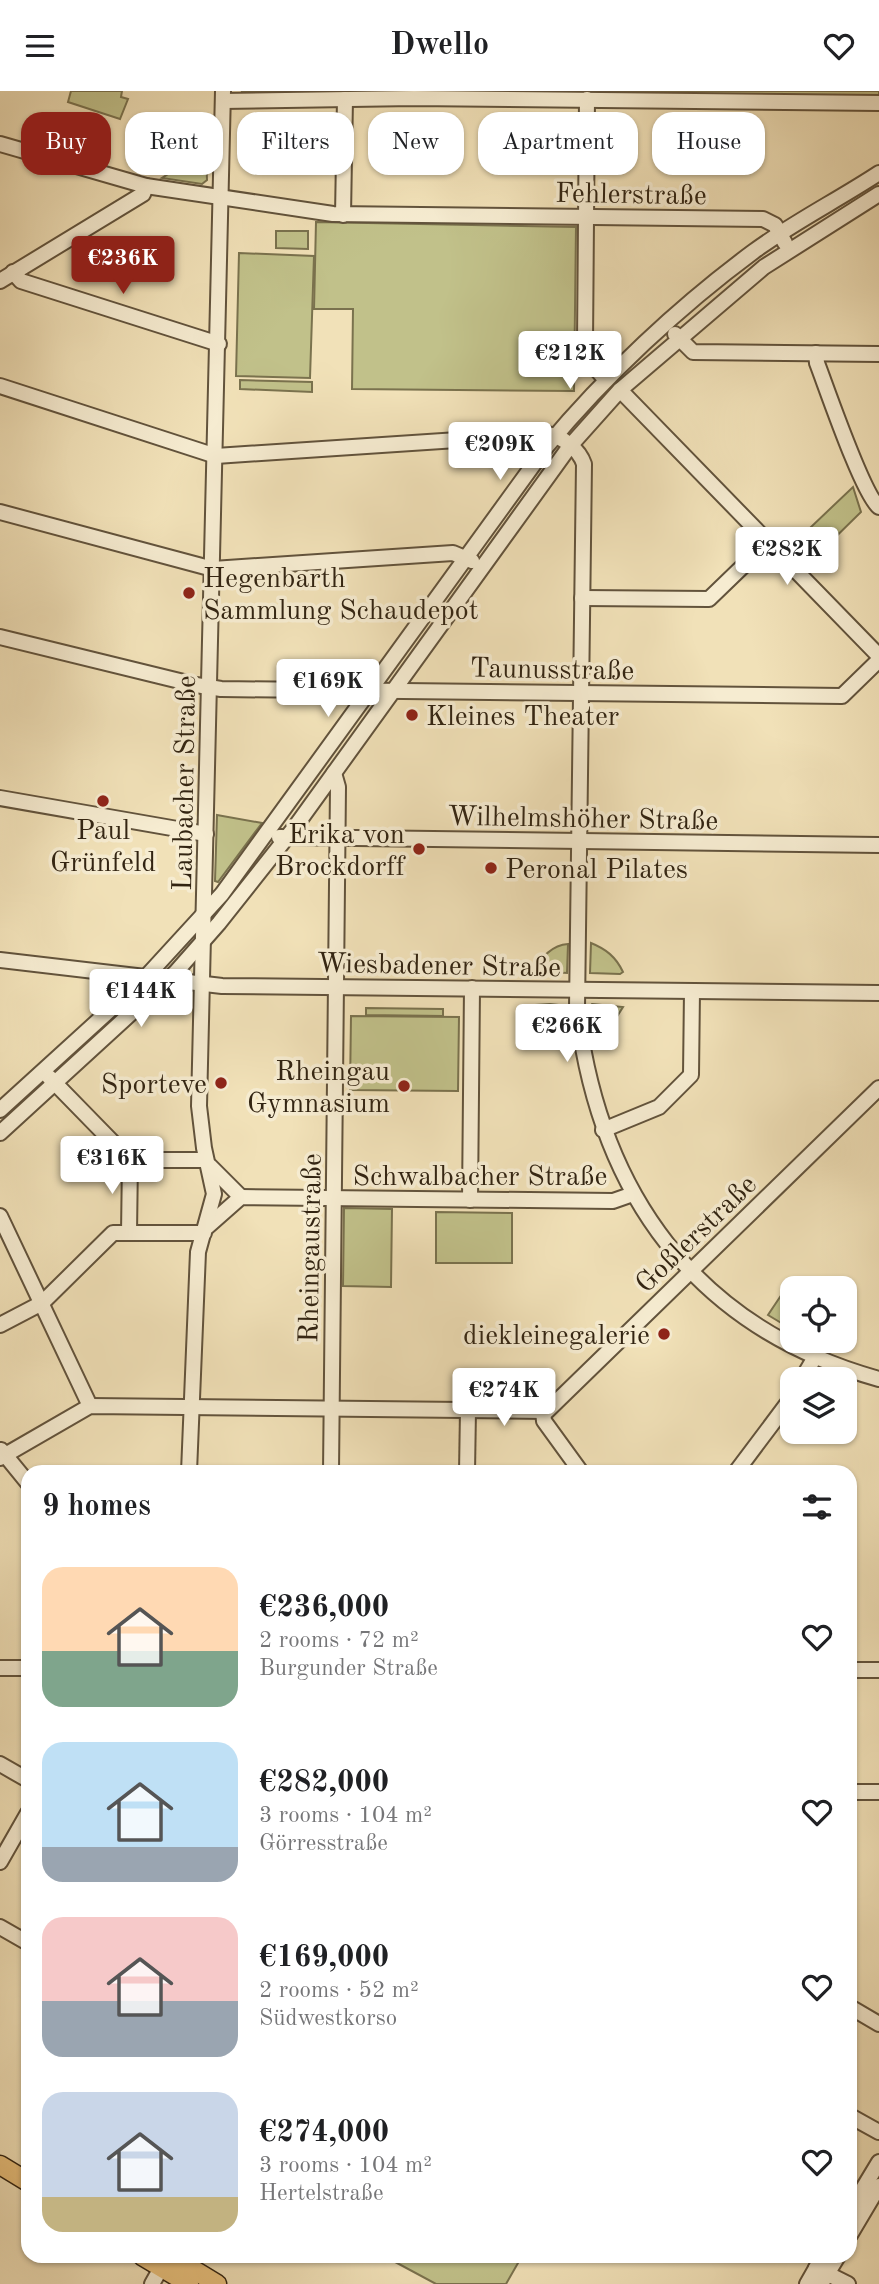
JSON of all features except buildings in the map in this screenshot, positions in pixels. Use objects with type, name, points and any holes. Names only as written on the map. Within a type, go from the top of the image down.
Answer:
[{"type":"main road","points":[[0,2165],[21,2178]]},
{"type":"main road","points":[[170,2263],[189,2284]]},
{"type":"main road","points":[[173,2263],[218,2284]]},
{"type":"street","points":[[223,96],[879,103]]},
{"type":"street","name":"Laubacher Straße","points":[[188,1465],[198,1252],[214,1201],[199,1106],[223,96]]},
{"type":"street","points":[[343,215],[345,99]]},
{"type":"street","points":[[587,99],[586,352],[606,380]]},
{"type":"street","name":"Fehlerstraße","points":[[2,148],[146,186],[343,215],[763,219],[771,222],[781,235]]},
{"type":"street","points":[[0,1110],[145,978],[205,913],[267,834],[556,435],[606,380],[741,261],[879,173]]},
{"type":"street","points":[[0,281],[143,194],[146,186]]},
{"type":"street","points":[[0,1133],[167,981],[204,940],[286,839],[570,446],[620,390],[764,267],[879,194]]},
{"type":"street","points":[[781,235],[790,250]]},
{"type":"street","points":[[13,272],[21,281],[219,344]]},
{"type":"street","points":[[667,325],[693,352],[879,354]]},
{"type":"street","points":[[817,353],[817,363],[861,474],[873,503],[879,507]]},
{"type":"street","points":[[0,386],[216,456],[556,435],[570,446],[583,462],[578,990],[582,1044],[603,1130],[633,1194],[667,1244],[691,1271],[747,1318],[815,1357],[879,1379]]},
{"type":"street","points":[[620,390],[879,658]]},
{"type":"street","points":[[0,512],[213,569],[453,553],[482,568]]},
{"type":"street","points":[[582,598],[709,599],[768,542]]},
{"type":"street","name":"Taunusstraße","points":[[0,637],[210,688],[842,696],[879,658]]},
{"type":"street","name":"Rheingaustraße","points":[[331,1465],[338,787],[334,773]]},
{"type":"street","points":[[0,798],[206,834]]},
{"type":"street","name":"Wilhelmshöher Straße","points":[[267,834],[286,839],[337,840],[879,845]]},
{"type":"street","name":"Wiesbadener Straße","points":[[0,960],[203,985],[879,993]]},
{"type":"street","points":[[470,1199],[472,988]]},
{"type":"street","points":[[603,1130],[659,1107],[691,1075],[692,991]]},
{"type":"street","points":[[44,1071],[130,1160],[130,1233]]},
{"type":"street","name":"Goßlerstraße","points":[[543,1411],[550,1409],[879,1088]]},
{"type":"street","points":[[0,1325],[42,1303],[113,1233],[205,1230],[241,1197],[207,1162],[130,1160]]},
{"type":"street","name":"Schwalbacher Straße","points":[[241,1197],[613,1201],[633,1194]]},
{"type":"street","points":[[0,1216],[90,1406]]},
{"type":"street","points":[[809,1367],[815,1357]]},
{"type":"street","points":[[21,1475],[2,1454],[90,1406],[543,1411],[544,1421],[575,1465]]},
{"type":"street","points":[[467,1465],[468,1411]]},
{"type":"street","points":[[741,1465],[780,1413]]},
{"type":"street","points":[[0,1668],[21,1668]]},
{"type":"street","points":[[857,1670],[879,1670]]},
{"type":"street","points":[[0,1764],[21,1776]]},
{"type":"street","points":[[857,1792],[879,1792]]},
{"type":"street","points":[[0,1862],[21,1825]]},
{"type":"street","points":[[0,1927],[21,1939]]},
{"type":"street","points":[[857,2011],[879,2024]]},
{"type":"street","points":[[857,2120],[879,2132]]},
{"type":"street","points":[[857,2198],[879,2162]]},
{"type":"street","points":[[857,2223],[879,2186]]},
{"type":"street","points":[[152,2284],[165,2263]]},
{"type":"street","points":[[807,2284],[822,2271],[848,2284]]},
{"type":"green space","points":[[71,91],[122,91],[121,97],[128,99],[120,119],[111,116],[111,112],[99,112],[68,102]]},
{"type":"green space","points":[[242,91],[879,91],[879,98],[241,95]]},
{"type":"green space","points":[[167,175],[207,175],[207,180],[202,184],[162,178]]},
{"type":"green space","points":[[316,222],[576,227],[574,391],[352,389],[353,309],[314,309]]},
{"type":"green space","points":[[276,231],[308,231],[308,249],[276,248]]},
{"type":"green space","points":[[239,253],[314,256],[310,378],[236,376]]},
{"type":"green space","points":[[240,380],[312,382],[312,392],[240,389]]},
{"type":"green space","points":[[853,487],[861,512],[807,565],[790,547]]},
{"type":"green space","points":[[217,815],[262,823],[218,882],[215,881]]},
{"type":"green space","points":[[591,943],[610,954],[623,972],[590,973]]},
{"type":"green space","points":[[568,944],[567,973],[536,971],[548,953]]},
{"type":"green space","points":[[592,1004],[623,1007],[611,1026],[591,1035],[587,1010]]},
{"type":"green space","points":[[536,1005],[567,1006],[571,1037],[554,1031],[537,1014]]},
{"type":"green space","points":[[366,1008],[443,1009],[443,1016],[366,1015]]},
{"type":"green space","points":[[351,1016],[459,1017],[458,1091],[350,1090]]},
{"type":"green space","points":[[344,1208],[392,1209],[391,1287],[343,1286]]},
{"type":"green space","points":[[436,1212],[512,1213],[512,1263],[436,1263]]},
{"type":"green space","points":[[780,1297],[780,1322],[768,1315]]},
{"type":"green space","points":[[397,2263],[518,2263],[506,2284],[436,2284]]},
{"type":"place","name":"Hegenbarth Sammlung Schaudepot","points":[[189,593]]},
{"type":"place","name":"Kleines Theater","points":[[412,715]]},
{"type":"place","name":"Paul Grünfeld","points":[[103,801]]},
{"type":"place","name":"Erika von Brockdorff","points":[[419,849]]},
{"type":"place","name":"Peronal Pilates","points":[[491,868]]},
{"type":"place","name":"Sporteve","points":[[221,1083]]},
{"type":"place","name":"Rheingau Gymnasium","points":[[404,1086]]},
{"type":"place","name":"diekleinegalerie","points":[[664,1334]]}]
